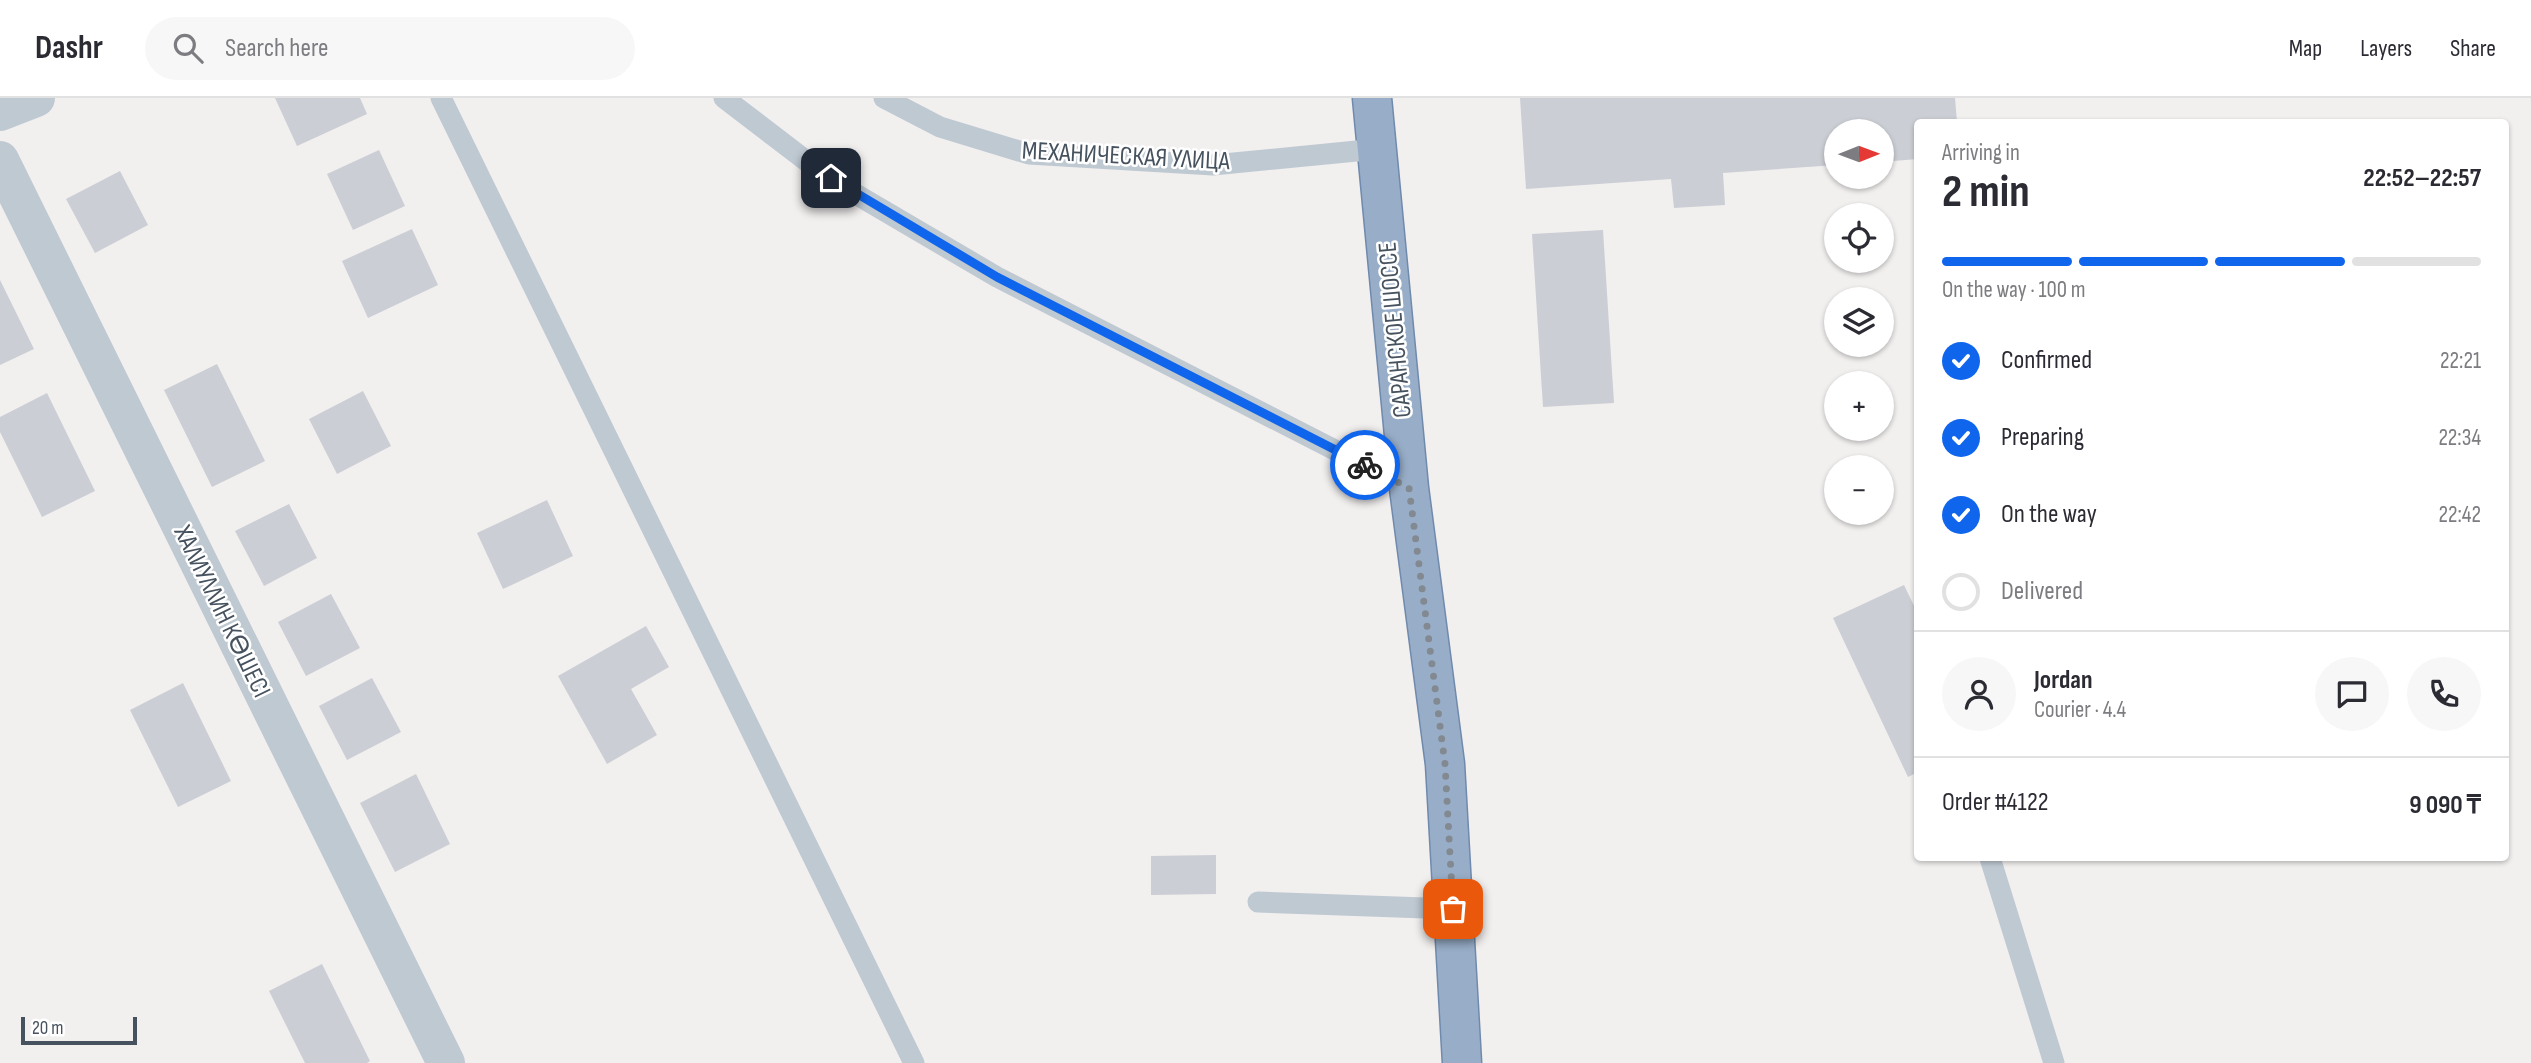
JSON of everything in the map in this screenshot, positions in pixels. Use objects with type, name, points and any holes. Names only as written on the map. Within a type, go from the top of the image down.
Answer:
[{"type":"highway","name":"САРАНСКОЕ ШОССЕ","points":[[1372,98],[1409,488],[1445,764],[1462,1063]]},
{"type":"street","points":[[0,112],[36,98]]},
{"type":"street","name":"ХАЛИУЛЛИН КӨШЕСІ","points":[[0,160],[446,1063]]},
{"type":"lane","points":[[441,98],[914,1063]]},
{"type":"lane","points":[[723,98],[831,178],[997,277],[1409,488]]},
{"type":"lane","name":"МЕХАНИЧЕСКАЯ УЛИЦА","points":[[884,98],[940,127],[1029,154],[1213,165],[1377,149]]},
{"type":"lane","points":[[1991,861],[2054,1063]]},
{"type":"lane","points":[[1258,902],[1453,909]]},
{"type":"building","points":[[275,98],[360,98],[367,114],[297,146]]},
{"type":"building","points":[[1520,98],[1955,98],[1957,119],[1914,119],[1914,159],[1894,161],[1894,119],[1824,119],[1824,166],[1723,173],[1725,205],[1674,208],[1671,179],[1526,189]]},
{"type":"building","points":[[379,150],[405,206],[353,230],[327,174]]},
{"type":"building","points":[[120,171],[148,225],[95,253],[66,199]]},
{"type":"building","points":[[412,229],[438,285],[368,318],[342,261]]},
{"type":"building","points":[[1603,230],[1614,403],[1543,407],[1532,234]]},
{"type":"building","points":[[0,280],[34,349],[0,365]]},
{"type":"building","points":[[217,364],[265,461],[212,487],[164,390]]},
{"type":"building","points":[[363,391],[391,446],[337,474],[309,419]]},
{"type":"building","points":[[47,393],[95,491],[42,517],[0,432],[0,417]]},
{"type":"building","points":[[547,500],[573,556],[503,589],[477,533]]},
{"type":"building","points":[[289,504],[317,558],[264,586],[235,531]]},
{"type":"building","points":[[1904,585],[1914,606],[1914,774],[1908,777],[1833,618]]},
{"type":"building","points":[[331,594],[360,648],[306,676],[278,622]]},
{"type":"building","points":[[646,626],[669,667],[631,689],[657,735],[607,764],[558,676]]},
{"type":"building","points":[[372,678],[401,732],[347,760],[319,706]]},
{"type":"building","points":[[183,683],[231,781],[178,807],[130,710]]},
{"type":"building","points":[[416,774],[450,844],[395,872],[360,803]]},
{"type":"building","points":[[1216,855],[1216,894],[1151,895],[1151,856]]},
{"type":"building","points":[[322,964],[370,1061],[367,1063],[305,1063],[269,991]]},
{"type":"way so far","points":[[1365,465],[1409,488],[1445,764],[1453,909]]},
{"type":"route","points":[[831,178],[997,277],[1365,465]]}]
